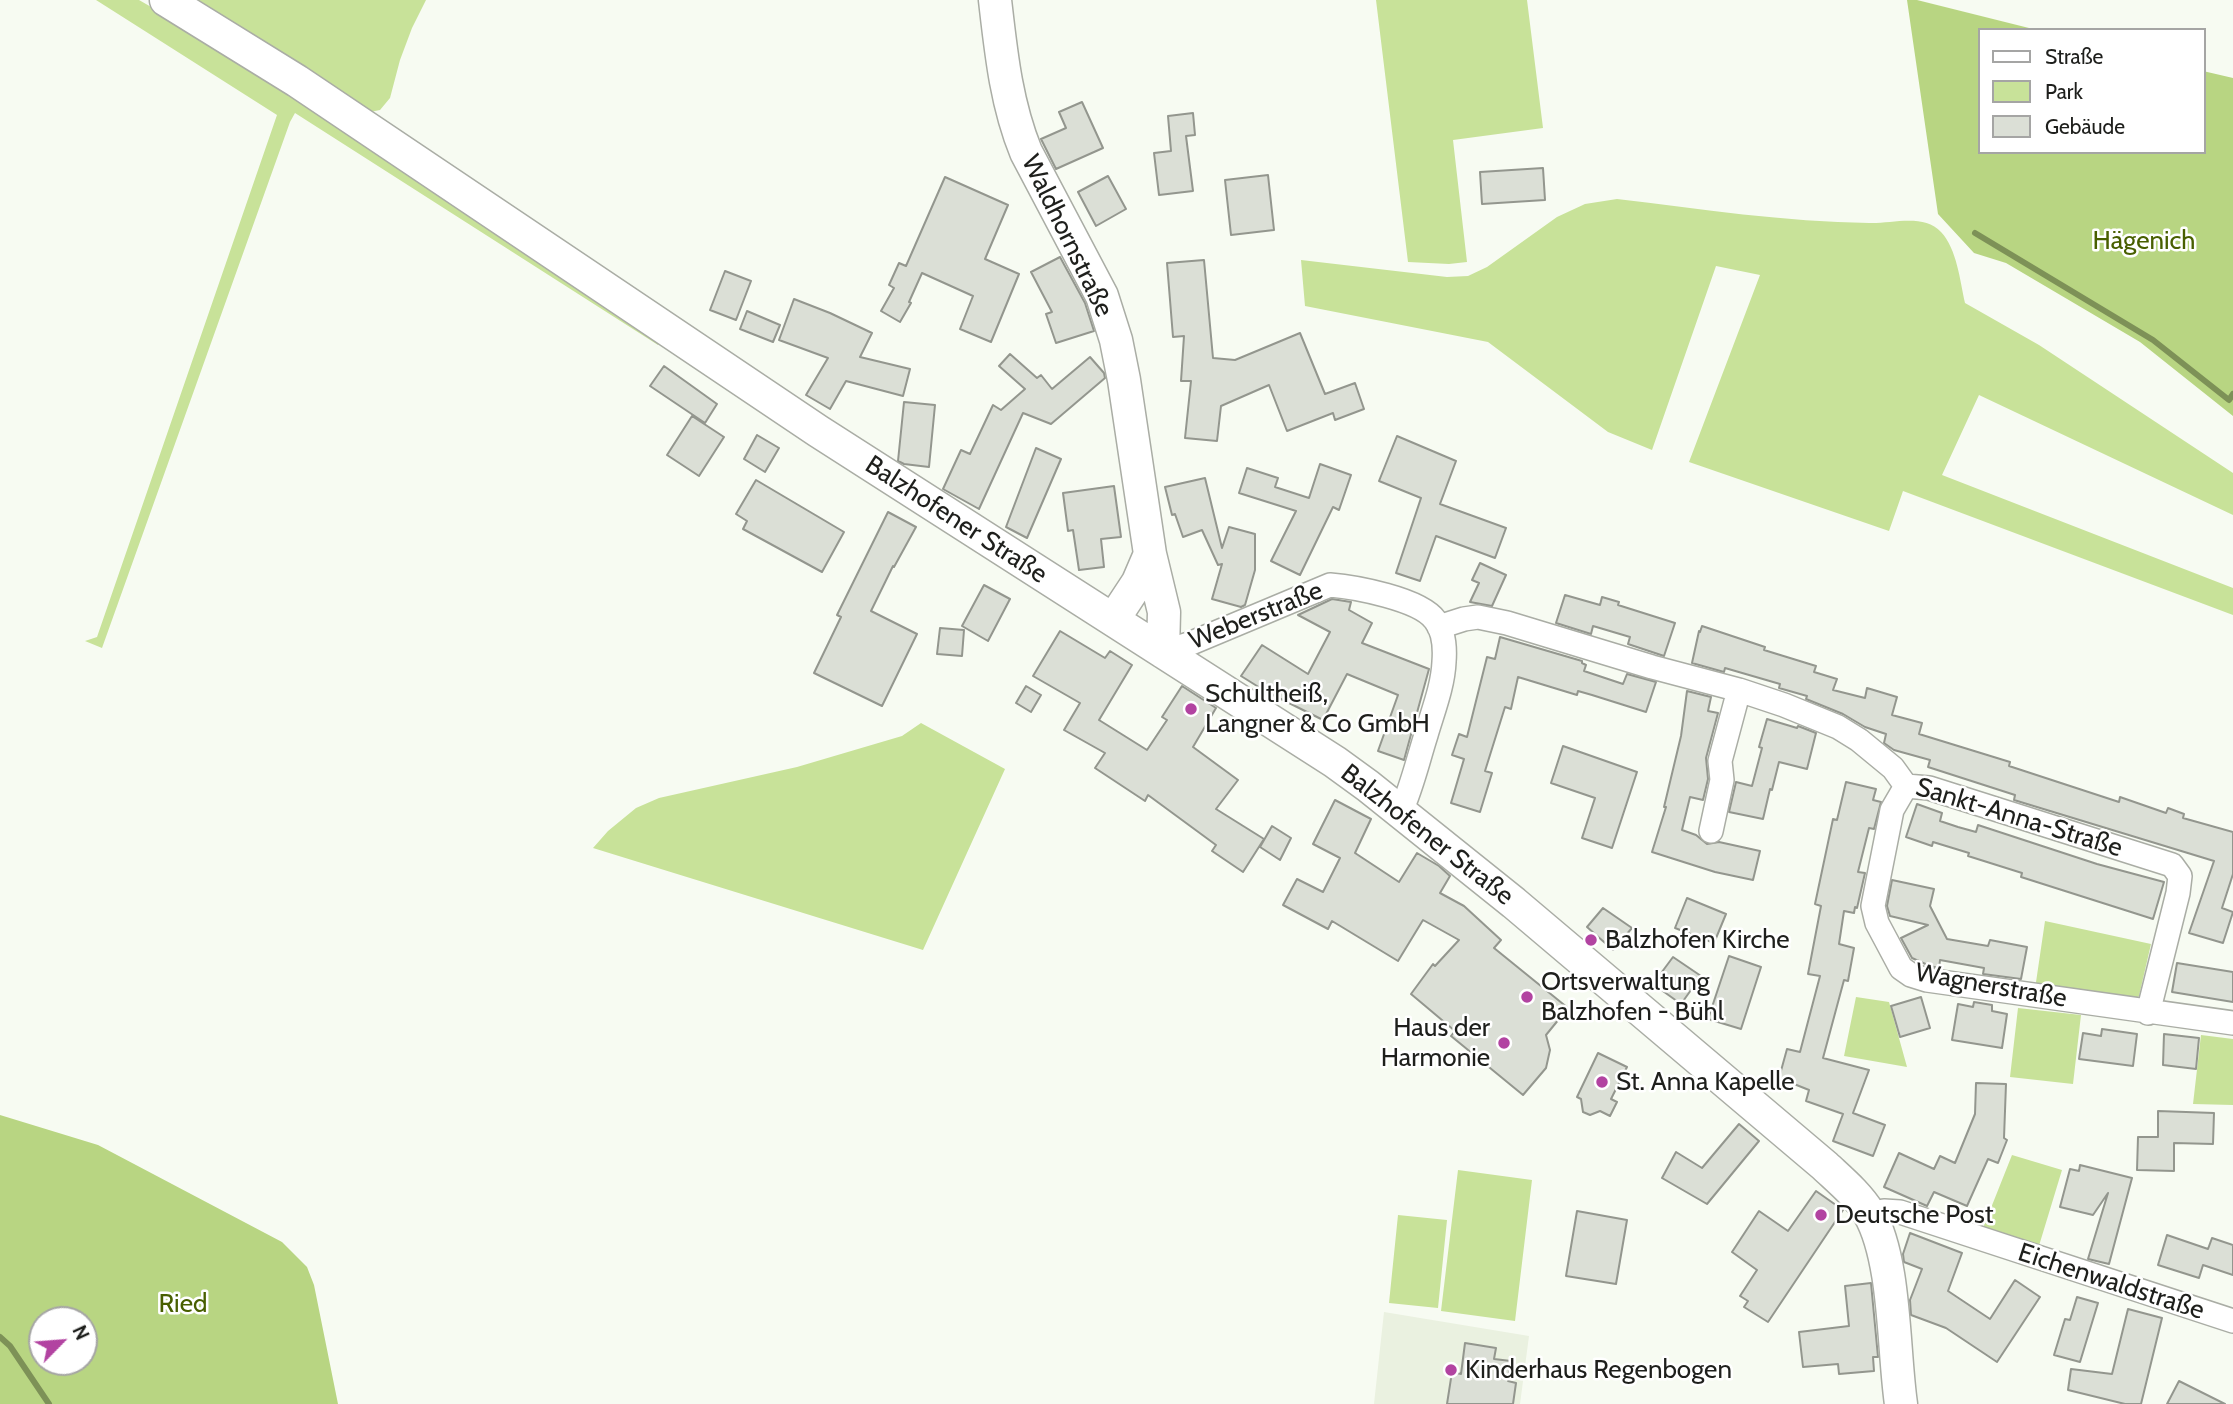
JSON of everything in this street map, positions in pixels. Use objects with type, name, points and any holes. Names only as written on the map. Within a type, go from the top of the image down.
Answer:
[{"type":"street","name":"Balzhofener Straße","points":[[166,0],[297,82],[818,431],[1335,762],[1401,811],[1514,903],[1851,1190],[1877,1229],[1885,1257],[1900,1404]]},
{"type":"street","name":"Waldhornstraße","points":[[995,1],[1003,64],[1019,135],[1102,296],[1116,340],[1150,554],[1164,611],[1163,652]]},
{"type":"street","points":[[1113,620],[1138,582],[1150,554]]},
{"type":"street","name":"Weberstraße","points":[[1163,652],[1189,644],[1330,585],[1348,586],[1398,599],[1429,614],[1439,627]]},
{"type":"street","name":"Sankt-Anna-Straße","points":[[1439,627],[1478,617],[1739,690],[1838,727],[1878,754],[1906,786],[1929,788],[2172,865],[2180,876],[2178,893],[2148,1013]]},
{"type":"street","points":[[1401,811],[1439,691],[1444,663],[1444,647],[1439,627]]},
{"type":"street","points":[[1712,831],[1722,780],[1720,761],[1739,690]]},
{"type":"street","name":"Wagnerstraße","points":[[1906,786],[1892,810],[1873,906],[1877,923],[1901,968],[1911,975],[1927,979],[2148,1013],[2233,1023]]},
{"type":"street","name":"Eichenwaldstraße","points":[[1869,1214],[1900,1212],[2233,1321]]},
{"type":"shaded area","name":"Kinderhaus Regenbogen","points":[[1384,1312],[1529,1336],[1520,1404],[1374,1404]]},
{"type":"green space","points":[[96,0],[139,0],[193,31],[661,338],[658,345],[295,113],[102,648],[85,641],[97,637],[277,115]]},
{"type":"green space","points":[[169,0],[426,0],[400,60],[390,98],[380,110],[365,113]]},
{"type":"green space","points":[[1376,0],[1527,0],[1543,128],[1453,140],[1467,262],[1408,262]]},
{"type":"green space","name":"Hägenich","points":[[1907,0],[1917,0],[2029,28],[1978,28],[1978,154],[2205,154],[2205,71],[2233,78],[2233,416],[2140,342],[2006,263],[1974,253],[1938,214]]},
{"type":"green space","points":[[1617,199],[1774,218],[1869,223],[1917,221],[1934,226],[1951,247],[1965,303],[2039,345],[2233,473],[2233,515],[1979,395],[1942,475],[2233,588],[2233,615],[1903,491],[1889,531],[1689,462],[1760,275],[1716,266],[1652,450],[1608,432],[1488,342],[1305,306],[1301,260],[1447,277],[1468,276],[1487,267],[1557,217],[1585,204]]},
{"type":"green space","points":[[921,723],[1005,769],[923,950],[593,848],[608,831],[636,808],[659,798],[797,767],[902,736]]},
{"type":"green space","points":[[2045,921],[2151,944],[2139,996],[2127,1003],[2035,989]]},
{"type":"green space","points":[[1856,997],[1889,1002],[1907,1067],[1844,1056]]},
{"type":"green space","points":[[2018,1008],[2081,1015],[2073,1084],[2010,1077]]},
{"type":"green space","points":[[2201,1035],[2233,1039],[2233,1105],[2193,1104]]},
{"type":"green space","name":"Ried","points":[[0,1115],[98,1145],[282,1242],[307,1267],[314,1285],[338,1404],[0,1404]]},
{"type":"green space","points":[[2012,1155],[2062,1170],[2038,1249],[1983,1228]]},
{"type":"green space","points":[[1458,1170],[1532,1180],[1515,1321],[1441,1311]]},
{"type":"green space","points":[[1398,1215],[1447,1220],[1438,1308],[1389,1303]]},
{"type":"building","points":[[1082,102],[1103,148],[1056,169],[1041,139],[1066,128],[1059,112]]},
{"type":"building","points":[[1193,113],[1195,135],[1186,136],[1193,191],[1159,195],[1154,153],[1171,151],[1168,116]]},
{"type":"building","points":[[1543,168],[1545,200],[1482,204],[1480,172]]},
{"type":"building","points":[[1268,175],[1274,230],[1231,235],[1225,180]]},
{"type":"building","points":[[1108,176],[1126,209],[1096,226],[1078,192]]},
{"type":"building","points":[[945,177],[1008,205],[985,259],[1019,274],[991,342],[960,329],[973,296],[922,273],[909,302],[911,303],[900,322],[881,311],[894,288],[889,285],[899,263],[906,266]]},
{"type":"building","points":[[1060,257],[1085,303],[1094,331],[1056,343],[1046,314],[1052,312],[1031,272]]},
{"type":"building","points":[[1204,260],[1213,358],[1235,360],[1300,333],[1325,394],[1355,383],[1364,409],[1335,420],[1333,413],[1287,431],[1269,385],[1221,406],[1217,441],[1185,438],[1191,381],[1181,381],[1184,336],[1173,337],[1167,263]]},
{"type":"building","points":[[725,271],[751,281],[736,320],[710,310]]},
{"type":"building","points":[[794,299],[872,333],[860,357],[910,369],[903,396],[846,381],[830,409],[806,395],[828,358],[779,340]]},
{"type":"building","points":[[747,311],[780,325],[773,342],[740,329]]},
{"type":"building","points":[[1010,354],[1037,378],[1041,375],[1052,389],[1090,357],[1105,378],[1051,424],[1023,413],[979,509],[943,489],[961,450],[970,454],[993,405],[1001,410],[1025,389],[999,366]]},
{"type":"building","points":[[664,366],[717,404],[705,423],[650,386]]},
{"type":"building","points":[[904,402],[935,405],[929,467],[898,461]]},
{"type":"building","points":[[692,416],[724,437],[699,476],[667,455]]},
{"type":"building","points":[[757,435],[779,448],[765,472],[744,459]]},
{"type":"building","points":[[1397,436],[1456,461],[1440,504],[1506,528],[1495,558],[1436,536],[1420,581],[1396,573],[1421,498],[1379,481]]},
{"type":"building","points":[[1036,448],[1061,459],[1027,538],[1006,527]]},
{"type":"building","points":[[1320,464],[1351,475],[1339,510],[1333,507],[1300,575],[1271,561],[1296,511],[1239,493],[1247,468],[1278,478],[1275,487],[1309,498]]},
{"type":"building","points":[[1205,478],[1222,548],[1229,527],[1255,534],[1255,570],[1245,605],[1241,607],[1212,599],[1222,564],[1218,565],[1202,530],[1183,537],[1175,514],[1172,515],[1165,487]]},
{"type":"building","points":[[756,480],[844,532],[822,572],[743,529],[747,521],[736,514]]},
{"type":"building","points":[[1114,486],[1121,537],[1101,539],[1104,567],[1079,570],[1073,530],[1068,531],[1063,493]]},
{"type":"building","points":[[888,512],[916,527],[871,611],[917,634],[882,706],[814,673],[841,617],[837,615]]},
{"type":"building","points":[[1480,563],[1506,575],[1492,606],[1470,602],[1479,583],[1472,580]]},
{"type":"building","points":[[984,585],[1010,599],[988,641],[962,626]]},
{"type":"building","points":[[1565,595],[1600,605],[1602,597],[1619,602],[1618,605],[1675,623],[1664,656],[1628,644],[1630,637],[1593,626],[1591,634],[1556,623]]},
{"type":"building","points":[[1332,599],[1351,602],[1349,610],[1372,623],[1362,643],[1429,669],[1404,760],[1378,751],[1398,695],[1347,674],[1323,720],[1241,676],[1262,645],[1308,674],[1330,632],[1298,615]]},
{"type":"building","points":[[1702,626],[1765,647],[1764,650],[1816,666],[1814,672],[1837,679],[1833,690],[1865,698],[1867,688],[1897,697],[1892,715],[1922,723],[1919,734],[2010,762],[2009,766],[2119,802],[2120,797],[2166,813],[2168,808],[2184,814],[2183,818],[2233,832],[2233,874],[2222,908],[2233,912],[2223,943],[2189,933],[2214,861],[2014,800],[2015,795],[1928,767],[1930,760],[1894,750],[1884,743],[1886,734],[1806,699],[1807,696],[1779,688],[1780,684],[1725,668],[1724,672],[1692,663]]},
{"type":"building","points":[[940,628],[964,630],[962,656],[937,654]]},
{"type":"building","points":[[1060,631],[1105,658],[1110,651],[1132,665],[1099,720],[1147,750],[1167,720],[1162,717],[1182,686],[1216,708],[1193,747],[1238,780],[1216,809],[1264,839],[1243,872],[1212,851],[1216,845],[1148,795],[1145,801],[1095,768],[1105,753],[1064,730],[1080,703],[1033,676]]},
{"type":"building","points":[[1500,637],[1582,661],[1586,665],[1584,671],[1623,684],[1627,674],[1656,682],[1646,712],[1578,691],[1577,695],[1518,677],[1511,709],[1505,707],[1485,771],[1492,773],[1480,812],[1451,803],[1464,759],[1452,755],[1459,734],[1467,737],[1487,657],[1495,659]]},
{"type":"building","points":[[1026,686],[1041,695],[1031,712],[1016,703]]},
{"type":"building","points":[[1687,691],[1711,697],[1708,711],[1718,713],[1706,758],[1708,779],[1703,800],[1690,797],[1682,830],[1696,835],[1707,844],[1719,842],[1760,851],[1753,880],[1715,872],[1652,852],[1666,807],[1681,736]]},
{"type":"building","points":[[1767,719],[1816,733],[1807,769],[1779,762],[1763,819],[1729,812],[1736,782],[1752,786]]},
{"type":"building","points":[[1563,746],[1637,772],[1612,848],[1582,838],[1595,798],[1551,783]]},
{"type":"building","points":[[1846,782],[1876,789],[1873,800],[1881,802],[1874,829],[1869,828],[1858,872],[1865,873],[1857,908],[1855,907],[1854,913],[1844,911],[1839,944],[1854,948],[1848,981],[1844,980],[1823,1058],[1869,1070],[1853,1113],[1885,1125],[1873,1156],[1833,1141],[1843,1114],[1806,1101],[1809,1090],[1779,1078],[1787,1049],[1800,1052],[1820,976],[1808,974],[1821,906],[1815,904],[1833,819],[1837,820]]},
{"type":"building","points":[[1335,800],[1371,819],[1355,853],[1399,882],[1417,853],[1439,866],[1450,876],[1440,893],[1464,906],[1501,940],[1494,948],[1568,1008],[1546,1035],[1550,1050],[1546,1068],[1523,1095],[1451,1036],[1455,1031],[1411,994],[1433,964],[1435,966],[1459,940],[1423,920],[1398,961],[1332,921],[1328,929],[1283,905],[1297,879],[1323,892],[1340,858],[1313,844]]},
{"type":"building","points":[[1917,804],[1942,813],[1940,821],[1958,827],[1976,832],[1978,825],[2097,864],[2164,882],[2153,919],[2021,877],[2022,873],[1968,856],[1969,853],[1933,842],[1932,846],[1906,837]]},
{"type":"building","points":[[1272,826],[1291,838],[1280,860],[1260,847]]},
{"type":"building","points":[[1892,880],[1934,889],[1930,906],[1947,939],[1988,946],[1990,940],[2027,947],[2021,979],[1983,974],[1984,968],[1940,960],[1939,968],[1912,958],[1901,938],[1928,925],[1890,916],[1887,906]]},
{"type":"building","points":[[1687,898],[1726,914],[1714,943],[1675,928]]},
{"type":"building","points":[[1603,908],[1632,928],[1613,950],[1587,927]]},
{"type":"building","points":[[1729,956],[1761,967],[1741,1029],[1708,1019]]},
{"type":"building","points":[[1673,957],[1701,976],[1681,1004],[1653,984]]},
{"type":"building","points":[[2177,963],[2233,972],[2233,1002],[2172,992]]},
{"type":"building","points":[[1921,997],[1930,1028],[1900,1037],[1891,1006]]},
{"type":"building","points":[[1974,1002],[1992,1005],[1992,1011],[2007,1014],[2002,1048],[1952,1040],[1958,1004],[1973,1007]]},
{"type":"building","points":[[2102,1029],[2137,1034],[2133,1066],[2079,1059],[2083,1033],[2101,1036]]},
{"type":"building","points":[[2164,1034],[2199,1038],[2196,1069],[2163,1065]]},
{"type":"building","name":"St. Anna Kapelle","points":[[1598,1053],[1627,1067],[1611,1099],[1617,1102],[1610,1116],[1600,1111],[1590,1115],[1583,1112],[1581,1099],[1577,1097]]},
{"type":"building","points":[[1976,1083],[2006,1084],[2004,1138],[2007,1140],[1998,1163],[1988,1159],[1967,1206],[1934,1192],[1927,1206],[1884,1187],[1899,1153],[1934,1169],[1940,1156],[1955,1163],[1975,1114]]},
{"type":"building","points":[[2158,1111],[2214,1113],[2213,1144],[2174,1143],[2174,1171],[2137,1170],[2138,1137],[2158,1137]]},
{"type":"building","points":[[1739,1124],[1759,1141],[1707,1204],[1662,1178],[1676,1152],[1702,1168]]},
{"type":"building","points":[[2080,1165],[2132,1178],[2109,1264],[2088,1259],[2108,1193],[2093,1215],[2060,1207],[2070,1169],[2079,1171]]},
{"type":"building","points":[[1816,1191],[1843,1210],[1768,1322],[1744,1307],[1748,1301],[1740,1296],[1757,1270],[1732,1252],[1759,1211],[1788,1231]]},
{"type":"building","points":[[1577,1211],[1627,1220],[1616,1284],[1566,1276]]},
{"type":"building","points":[[1910,1233],[1962,1253],[1948,1291],[1990,1319],[2015,1280],[2040,1297],[1997,1362],[1946,1328],[1911,1315],[1910,1300],[1922,1269],[1904,1262],[1903,1254]]},
{"type":"building","points":[[2167,1235],[2208,1249],[2212,1238],[2233,1245],[2233,1275],[2203,1265],[2199,1278],[2158,1265]]},
{"type":"building","points":[[1871,1283],[1878,1357],[1873,1357],[1874,1371],[1839,1374],[1838,1364],[1803,1367],[1799,1332],[1849,1326],[1845,1286]]},
{"type":"building","points":[[2077,1297],[2098,1303],[2080,1362],[2054,1355],[2065,1319],[2070,1320]]},
{"type":"building","points":[[2128,1309],[2162,1318],[2141,1404],[2125,1404],[2068,1390],[2071,1369],[2112,1374]]},
{"type":"building","points":[[1465,1343],[1496,1348],[1494,1359],[1511,1361],[1508,1381],[1516,1383],[1513,1404],[1447,1404],[1452,1372],[1461,1374]]},
{"type":"building","points":[[2179,1381],[2225,1404],[2167,1404]]},
{"type":"waterway","points":[[1975,233],[2153,340],[2229,400],[2233,394]]},
{"type":"waterway","points":[[0,1337],[10,1346],[49,1404]]},
{"type":"place","name":"Schultheiß, Langner & Co GmbH","points":[[1191,709]]},
{"type":"place","name":"Balzhofen Kirche","points":[[1591,940]]},
{"type":"place","name":"Ortsverwaltung Balzhofen - Bühl","points":[[1527,997]]},
{"type":"place","name":"Haus der Harmonie","points":[[1504,1043]]},
{"type":"place","name":"St. Anna Kapelle","points":[[1602,1082]]},
{"type":"place","name":"Deutsche Post","points":[[1821,1215]]},
{"type":"place","name":"Kinderhaus Regenbogen","points":[[1451,1370]]}]
